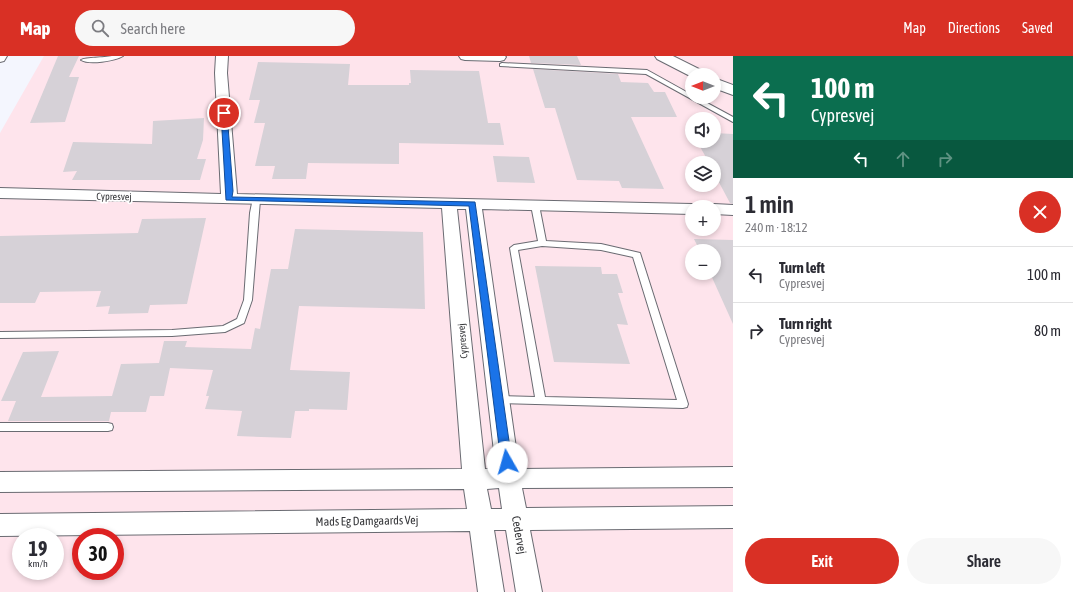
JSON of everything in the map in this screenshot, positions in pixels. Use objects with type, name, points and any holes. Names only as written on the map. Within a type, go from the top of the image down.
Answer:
[{"type":"main road","points":[[662,56],[686,68]]},
{"type":"main road","points":[[721,85],[733,91]]},
{"type":"street","points":[[222,56],[221,73],[230,191],[228,199]]},
{"type":"street","points":[[465,56],[501,61]]},
{"type":"street","name":"Cypresvej","points":[[0,193],[685,209]]},
{"type":"street","name":"Cypresvej","points":[[449,203],[474,478]]},
{"type":"street","points":[[473,204],[509,478]]},
{"type":"street","points":[[721,209],[733,210]]},
{"type":"street","points":[[0,482],[733,477]]},
{"type":"street","points":[[474,478],[491,592]]},
{"type":"street","name":"Cedervej","points":[[509,478],[529,592]]},
{"type":"street","name":"Mads Eg Damgaards Vej","points":[[0,525],[733,517]]},
{"type":"lane","points":[[84,60],[101,60],[120,56]]},
{"type":"lane","points":[[501,61],[647,72],[733,120]]},
{"type":"lane","points":[[0,335],[172,333],[225,329],[241,321],[248,300],[256,200]]},
{"type":"lane","points":[[535,205],[542,243]]},
{"type":"lane","points":[[499,400],[541,401],[683,404],[638,255],[601,247],[542,243],[514,248],[541,401]]},
{"type":"lane","points":[[0,427],[108,426]]},
{"type":"shaded area","points":[[44,56],[733,56],[733,592],[0,592],[0,133]]},
{"type":"building","points":[[58,56],[79,56],[69,77],[79,77],[65,122],[30,123]]},
{"type":"building","points":[[529,56],[577,56],[581,65],[531,63]]},
{"type":"building","points":[[258,62],[350,64],[348,85],[409,85],[409,83],[411,83],[410,70],[479,71],[488,123],[500,123],[504,145],[399,143],[399,164],[308,163],[306,179],[272,179],[275,166],[255,166],[265,123],[254,123],[260,100],[249,100]]},
{"type":"building","points":[[533,69],[618,74],[621,82],[648,83],[654,92],[665,92],[677,117],[631,117],[664,189],[622,188],[619,181],[577,180],[555,108],[545,108]]},
{"type":"building","points":[[204,118],[203,140],[197,159],[206,159],[200,180],[72,180],[77,171],[63,172],[73,142],[152,144],[153,121]]},
{"type":"building","points":[[721,133],[733,134],[733,204],[730,203],[721,186],[721,156],[705,156],[701,148],[721,148]]},
{"type":"building","points":[[493,156],[529,157],[535,183],[497,182]]},
{"type":"building","points":[[206,218],[187,304],[150,305],[148,313],[108,314],[110,306],[96,307],[101,291],[40,292],[35,303],[0,303],[0,236],[138,233],[142,219]]},
{"type":"building","points":[[295,229],[423,232],[425,309],[299,306],[290,370],[350,372],[347,410],[309,409],[309,411],[295,411],[291,438],[237,436],[242,411],[205,409],[209,396],[206,396],[213,370],[170,368],[164,396],[150,396],[146,412],[111,412],[109,421],[8,421],[16,401],[1,401],[23,352],[59,351],[41,397],[112,396],[121,364],[159,363],[164,341],[187,341],[185,347],[251,349],[255,328],[260,329],[271,269],[288,269]]},
{"type":"building","points":[[694,239],[733,240],[733,324],[713,280],[721,280],[721,244],[696,244]]},
{"type":"building","points":[[535,266],[601,267],[602,274],[617,274],[623,293],[618,293],[628,325],[617,324],[630,364],[554,362]]},
{"type":"route","points":[[224,113],[230,191],[228,199],[473,204],[507,462]]}]
